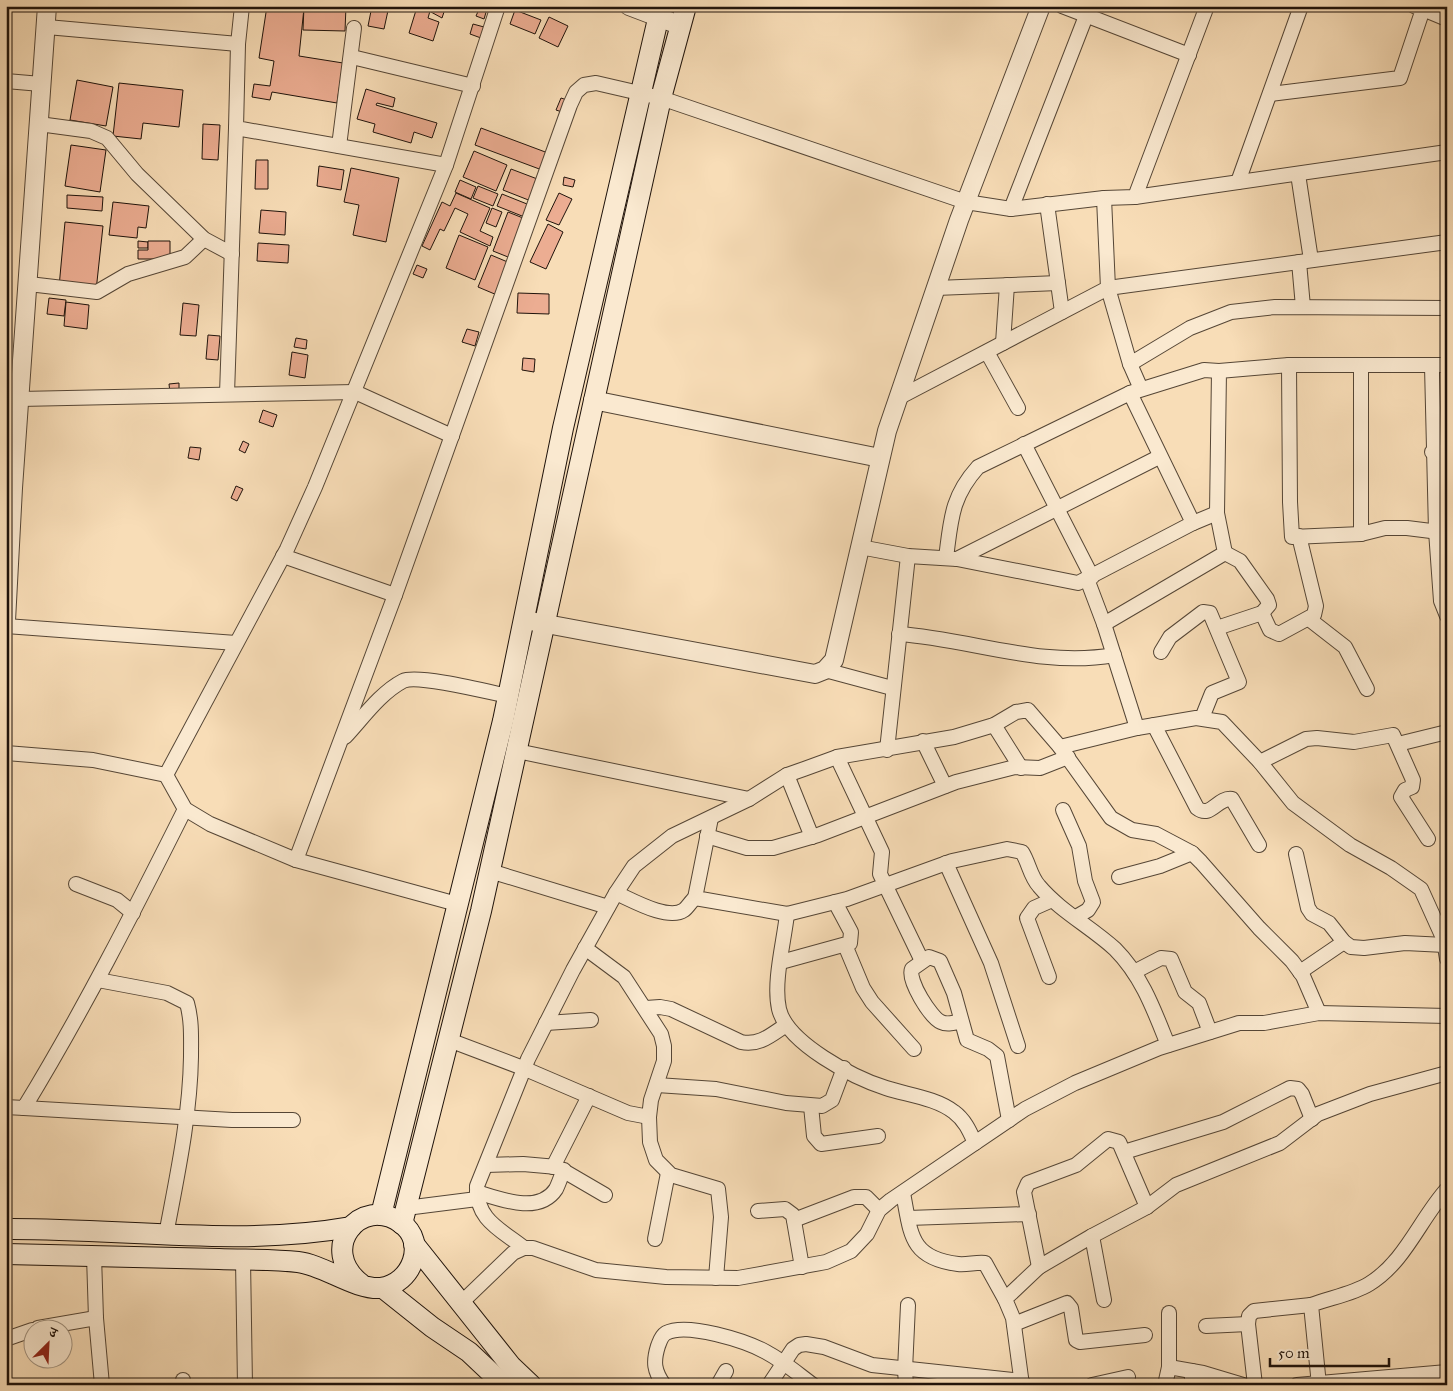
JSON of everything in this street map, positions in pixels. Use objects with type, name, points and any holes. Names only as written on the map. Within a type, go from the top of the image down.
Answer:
[{"type":"main road","points":[[383,1288],[394,1284],[404,1277],[411,1268],[415,1256],[414,1244],[404,1216],[490,871],[661,98],[686,6]]},
{"type":"main road","points":[[381,1215],[508,696],[563,428],[660,12]]},
{"type":"main road","points":[[361,1284],[346,1268],[342,1258],[342,1246],[351,1227],[361,1219],[381,1215],[392,1218],[404,1216]]},
{"type":"main road","points":[[6,1229],[166,1236],[322,1232],[351,1227]]},
{"type":"main road","points":[[414,1244],[460,1304],[512,1366],[531,1385]]},
{"type":"main road","points":[[6,1254],[300,1262],[361,1284],[383,1288],[432,1327],[469,1352],[504,1385]]},
{"type":"street","points":[[6,621],[13,399],[29,284],[47,6]]},
{"type":"street","points":[[227,394],[238,44],[242,6]]},
{"type":"street","points":[[166,775],[283,556],[315,487],[446,165],[498,6]]},
{"type":"street","points":[[629,6],[660,12],[680,25]]},
{"type":"street","points":[[525,620],[815,674],[825,670],[834,660],[880,458],[898,398],[966,202],[1041,6]]},
{"type":"street","points":[[1062,6],[1189,55]]},
{"type":"street","points":[[1135,197],[1207,6]]},
{"type":"street","points":[[1238,182],[1301,6]]},
{"type":"street","points":[[1270,94],[1400,78],[1421,7],[1447,19]]},
{"type":"street","points":[[1011,208],[1086,16]]},
{"type":"street","points":[[47,27],[238,44]]},
{"type":"street","points":[[339,146],[352,57],[354,28]]},
{"type":"street","points":[[352,57],[473,86]]},
{"type":"street","points":[[6,81],[41,84]]},
{"type":"street","points":[[296,860],[395,594],[576,92],[584,85],[596,84],[661,98],[966,202],[1011,208],[1104,198],[1135,197],[1447,152]]},
{"type":"street","points":[[39,124],[91,131],[107,138],[137,174],[204,239],[232,254]]},
{"type":"street","points":[[236,128],[446,165]]},
{"type":"street","points":[[1298,174],[1305,261],[1303,308]]},
{"type":"street","points":[[1104,198],[1108,288],[1130,364],[1135,391],[1159,457],[1193,523]]},
{"type":"street","points":[[1047,204],[1062,312]]},
{"type":"street","points":[[29,284],[97,292],[128,274],[186,257],[204,239]]},
{"type":"street","points":[[898,398],[1108,288],[1447,242]]},
{"type":"street","points":[[936,288],[1058,283]]},
{"type":"street","points":[[1002,343],[1007,285]]},
{"type":"street","points":[[1130,364],[1190,328],[1231,312],[1275,307],[1447,308]]},
{"type":"street","points":[[987,352],[1018,408]]},
{"type":"street","points":[[1289,365],[1292,537],[1362,534],[1385,528],[1441,532]]},
{"type":"street","points":[[951,558],[954,504],[965,481],[978,467],[1135,391],[1204,370],[1219,371],[1289,365],[1447,365]]},
{"type":"street","points":[[1361,366],[1362,534]]},
{"type":"street","points":[[1432,366],[1432,452],[1441,532],[1441,601],[1447,616]]},
{"type":"street","points":[[1219,371],[1217,513],[1225,553]]},
{"type":"street","points":[[13,399],[354,392],[452,436]]},
{"type":"street","points":[[593,400],[880,458]]},
{"type":"street","points":[[1024,444],[1057,508],[1089,578],[1137,728]]},
{"type":"street","points":[[1432,452],[1447,452]]},
{"type":"street","points":[[951,558],[1159,457]]},
{"type":"street","points":[[860,547],[908,556],[951,558],[1078,582],[1193,523],[1217,513]]},
{"type":"street","points":[[1262,612],[1270,630],[1279,634],[1314,615],[1316,606],[1299,536]]},
{"type":"street","points":[[1217,628],[1262,612],[1268,605],[1267,599],[1240,561],[1225,553]]},
{"type":"street","points":[[1104,624],[1225,553]]},
{"type":"street","points":[[283,556],[395,594]]},
{"type":"street","points":[[886,750],[908,556]]},
{"type":"street","points":[[1161,652],[1170,637],[1203,612],[1210,613],[1238,682],[1212,693],[1202,718]]},
{"type":"street","points":[[1309,619],[1345,647],[1367,689]]},
{"type":"street","points":[[6,626],[236,643]]},
{"type":"street","points":[[899,634],[936,637],[1025,655],[1067,659],[1114,655]]},
{"type":"street","points":[[825,670],[892,688]]},
{"type":"street","points":[[341,742],[392,689],[404,680],[421,679],[508,696]]},
{"type":"street","points":[[524,1248],[488,1220],[480,1211],[477,1196],[486,1165],[523,1068],[585,948],[616,893],[634,866],[672,836],[749,799],[787,776],[837,757],[954,737],[994,725],[1016,712],[1028,710],[1064,752],[1111,818],[1132,830],[1156,834],[1192,853],[1300,972],[1319,1014]]},
{"type":"street","points":[[707,836],[747,848],[774,848],[812,837],[944,786],[1004,769],[1040,768],[1064,752],[1137,728],[1202,718],[1222,722],[1260,762],[1299,808],[1350,845],[1391,868],[1420,889],[1432,909],[1446,954]]},
{"type":"street","points":[[994,725],[1021,768]]},
{"type":"street","points":[[1154,725],[1197,808],[1204,812],[1209,812],[1223,800],[1232,799],[1259,846]]},
{"type":"street","points":[[1398,744],[1447,732]]},
{"type":"street","points":[[1260,762],[1306,740],[1317,738],[1354,742],[1369,741],[1393,735],[1414,784],[1405,790],[1402,797],[1428,839]]},
{"type":"street","points":[[923,741],[944,786]]},
{"type":"street","points":[[517,750],[749,799]]},
{"type":"street","points":[[6,753],[93,760],[166,775],[185,809],[210,824],[296,860],[458,904]]},
{"type":"street","points":[[837,757],[882,852],[880,874],[922,961]]},
{"type":"street","points":[[787,776],[812,837]]},
{"type":"street","points":[[24,1108],[98,980],[185,809]]},
{"type":"street","points":[[1063,810],[1079,846],[1085,880],[1092,902],[1088,910],[1076,917]]},
{"type":"street","points":[[616,893],[662,912],[672,914],[683,910],[694,898],[711,818]]},
{"type":"street","points":[[694,898],[787,914],[835,902],[946,863],[1007,849],[1016,850],[1026,858],[1037,884],[1052,900],[1076,917],[1115,950],[1134,972],[1143,986],[1168,1045]]},
{"type":"street","points":[[1119,877],[1160,866],[1192,853]]},
{"type":"street","points":[[1296,854],[1308,908],[1312,914],[1334,927],[1344,942],[1351,947],[1364,948],[1405,943],[1446,954]]},
{"type":"street","points":[[946,863],[991,963],[1018,1046]]},
{"type":"street","points":[[490,871],[608,907]]},
{"type":"street","points":[[76,884],[117,900],[133,914]]},
{"type":"street","points":[[1048,977],[1027,918],[1034,908],[1052,900]]},
{"type":"street","points":[[781,962],[850,943],[851,932],[835,902]]},
{"type":"street","points":[[787,914],[778,999],[786,1026],[798,1039],[844,1068],[883,1087],[946,1107],[964,1121],[975,1143]]},
{"type":"street","points":[[1300,972],[1344,942]]},
{"type":"street","points":[[844,945],[863,988],[872,1002],[914,1049]]},
{"type":"street","points":[[585,948],[624,976],[661,1034],[664,1046],[664,1062],[651,1100],[649,1117],[650,1142],[656,1160],[668,1173],[683,1180],[718,1189],[721,1217],[716,1278]]},
{"type":"street","points":[[960,1021],[952,1023],[939,1021],[914,987],[910,973],[922,961],[930,957],[940,961],[950,982],[967,1040],[994,1052],[997,1056],[1009,1120]]},
{"type":"street","points":[[1134,972],[1161,958],[1171,959],[1185,992],[1199,1003],[1210,1032]]},
{"type":"street","points":[[98,980],[167,993],[187,1003],[192,1020],[191,1086],[166,1236]]},
{"type":"street","points":[[646,1008],[660,1007],[671,1009],[749,1044],[761,1041],[786,1026]]},
{"type":"street","points":[[460,1304],[513,1253],[524,1248],[533,1248],[596,1270],[666,1276],[738,1278],[826,1262],[851,1251],[867,1234],[879,1210],[1009,1120],[1074,1082],[1168,1045],[1239,1023],[1264,1023],[1319,1014],[1447,1016]]},
{"type":"street","points":[[546,1023],[591,1020]]},
{"type":"street","points":[[449,1040],[523,1068],[628,1113],[649,1117]]},
{"type":"street","points":[[657,1086],[716,1089],[811,1106],[822,1106],[832,1100],[844,1068]]},
{"type":"street","points":[[1006,1299],[1039,1267],[1147,1207],[1176,1185],[1280,1143],[1318,1114],[1370,1094],[1447,1073]]},
{"type":"street","points":[[1124,1152],[1223,1122],[1290,1088],[1298,1089],[1302,1094],[1312,1119]]},
{"type":"street","points":[[404,1216],[477,1196],[509,1201],[538,1202],[548,1197],[556,1189],[558,1168],[588,1096]]},
{"type":"street","points":[[811,1106],[814,1136],[821,1144],[878,1136]]},
{"type":"street","points":[[6,1107],[232,1120],[293,1120]]},
{"type":"street","points":[[1039,1267],[1024,1192],[1028,1182],[1076,1165],[1108,1139],[1119,1142],[1147,1207]]},
{"type":"street","points":[[486,1165],[523,1164],[558,1168],[605,1195]]},
{"type":"street","points":[[655,1239],[668,1173]]},
{"type":"street","points":[[1256,1385],[1248,1324],[1249,1316],[1254,1312],[1311,1305],[1368,1285],[1396,1260],[1447,1189]]},
{"type":"street","points":[[768,1385],[784,1365],[793,1349],[799,1345],[806,1344],[824,1347],[872,1365],[905,1370],[952,1372],[1022,1383],[1014,1324],[1006,1299],[985,1263],[949,1262],[917,1247],[912,1238],[903,1193]]},
{"type":"street","points":[[794,1220],[854,1197],[866,1197],[879,1210]]},
{"type":"street","points":[[758,1210],[785,1209],[793,1214],[802,1266]]},
{"type":"street","points":[[908,1218],[1029,1214]]},
{"type":"street","points":[[1092,1236],[1104,1300]]},
{"type":"street","points":[[94,1256],[100,1384]]},
{"type":"street","points":[[243,1260],[245,1385]]},
{"type":"street","points":[[1014,1324],[1066,1303],[1072,1308],[1076,1340],[1080,1342],[1145,1335]]},
{"type":"street","points":[[906,1385],[908,1305]]},
{"type":"street","points":[[1311,1305],[1319,1384]]},
{"type":"street","points":[[1165,1385],[1169,1367],[1169,1313]]},
{"type":"street","points":[[72,1322],[96,1318]]},
{"type":"street","points":[[1206,1326],[1248,1324]]},
{"type":"street","points":[[664,1385],[654,1367],[654,1357],[661,1338],[666,1333],[675,1331],[702,1330],[766,1352],[814,1385]]},
{"type":"street","points":[[6,1339],[22,1333]]},
{"type":"street","points":[[1169,1367],[1192,1378],[1243,1385]]},
{"type":"street","points":[[718,1385],[726,1371]]},
{"type":"street","points":[[1297,1385],[1447,1372]]},
{"type":"street","points":[[1092,1385],[1128,1377]]},
{"type":"building","points":[[267,6],[304,8],[299,56],[343,63],[337,103],[272,92],[270,100],[252,97],[254,84],[270,86],[274,61],[259,58]]},
{"type":"building","points":[[304,6],[346,6],[345,31],[303,30]]},
{"type":"building","points":[[372,6],[389,6],[384,29],[368,26]]},
{"type":"building","points":[[420,6],[446,6],[442,18]]},
{"type":"building","points":[[417,7],[430,11],[428,18],[439,22],[433,41],[409,33]]},
{"type":"building","points":[[480,7],[487,9],[484,19],[476,16]]},
{"type":"building","points":[[515,10],[541,20],[535,34],[510,24]]},
{"type":"building","points":[[549,17],[568,26],[558,47],[539,38]]},
{"type":"building","points":[[473,24],[484,27],[481,38],[470,34]]},
{"type":"building","points":[[77,80],[113,87],[106,126],[70,120]]},
{"type":"building","points":[[119,83],[183,90],[179,127],[143,123],[141,139],[113,136]]},
{"type":"building","points":[[366,89],[395,98],[393,107],[377,103],[376,105],[437,123],[432,138],[414,132],[411,143],[373,132],[375,124],[357,119]]},
{"type":"building","points":[[561,98],[570,101],[565,113],[556,110]]},
{"type":"building","points":[[203,124],[220,125],[218,160],[202,159]]},
{"type":"building","points":[[481,128],[548,153],[542,170],[475,145]]},
{"type":"building","points":[[71,145],[106,150],[100,192],[65,186]]},
{"type":"building","points":[[474,151],[507,165],[496,191],[463,177]]},
{"type":"building","points":[[256,160],[268,160],[268,189],[255,189]]},
{"type":"building","points":[[319,166],[344,170],[341,190],[317,186]]},
{"type":"building","points":[[351,168],[399,178],[386,242],[353,235],[359,205],[344,202]]},
{"type":"building","points":[[511,169],[540,180],[531,201],[503,190]]},
{"type":"building","points":[[564,177],[575,180],[573,187],[563,185]]},
{"type":"building","points":[[460,180],[476,187],[471,199],[455,192]]},
{"type":"building","points":[[478,186],[498,194],[493,206],[473,198]]},
{"type":"building","points":[[456,193],[490,208],[480,231],[493,237],[490,246],[460,232],[468,214],[455,208],[444,231],[440,229],[430,250],[422,246],[442,202],[450,206]]},
{"type":"building","points":[[559,193],[572,199],[559,225],[546,220]]},
{"type":"building","points":[[502,194],[532,206],[527,218],[497,206]]},
{"type":"building","points":[[67,195],[103,197],[102,211],[67,208]]},
{"type":"building","points":[[113,202],[149,206],[146,228],[138,227],[137,238],[109,235]]},
{"type":"building","points":[[492,208],[502,212],[496,227],[486,223]]},
{"type":"building","points":[[261,210],[286,212],[285,235],[259,233]]},
{"type":"building","points":[[508,212],[528,220],[513,259],[493,251]]},
{"type":"building","points":[[65,222],[103,226],[96,291],[59,287]]},
{"type":"building","points":[[548,224],[563,232],[546,269],[530,262]]},
{"type":"building","points":[[459,235],[488,247],[475,280],[446,268]]},
{"type":"building","points":[[138,241],[148,242],[148,248],[138,248]]},
{"type":"building","points":[[148,241],[170,241],[170,259],[138,259],[138,250],[148,250]]},
{"type":"building","points":[[258,243],[289,245],[288,263],[257,261]]},
{"type":"building","points":[[491,255],[510,263],[497,295],[478,287]]},
{"type":"building","points":[[417,265],[427,269],[423,278],[413,274]]},
{"type":"building","points":[[518,293],[549,294],[549,314],[517,313]]},
{"type":"building","points":[[49,298],[66,300],[64,316],[47,314]]},
{"type":"building","points":[[66,302],[89,305],[87,329],[64,326]]},
{"type":"building","points":[[183,303],[199,305],[196,336],[180,335]]},
{"type":"building","points":[[467,329],[479,332],[475,346],[462,342]]},
{"type":"building","points":[[208,335],[220,336],[218,360],[206,359]]},
{"type":"building","points":[[296,338],[307,340],[306,349],[294,347]]},
{"type":"building","points":[[292,352],[308,355],[305,378],[289,375]]},
{"type":"building","points":[[523,358],[535,359],[534,372],[522,370]]},
{"type":"building","points":[[179,383],[179,392],[170,393],[169,384]]},
{"type":"building","points":[[263,410],[277,415],[273,427],[259,422]]},
{"type":"building","points":[[243,441],[249,444],[245,453],[239,450]]},
{"type":"building","points":[[190,447],[201,448],[199,460],[188,458]]},
{"type":"building","points":[[236,486],[243,489],[237,501],[231,498]]}]
